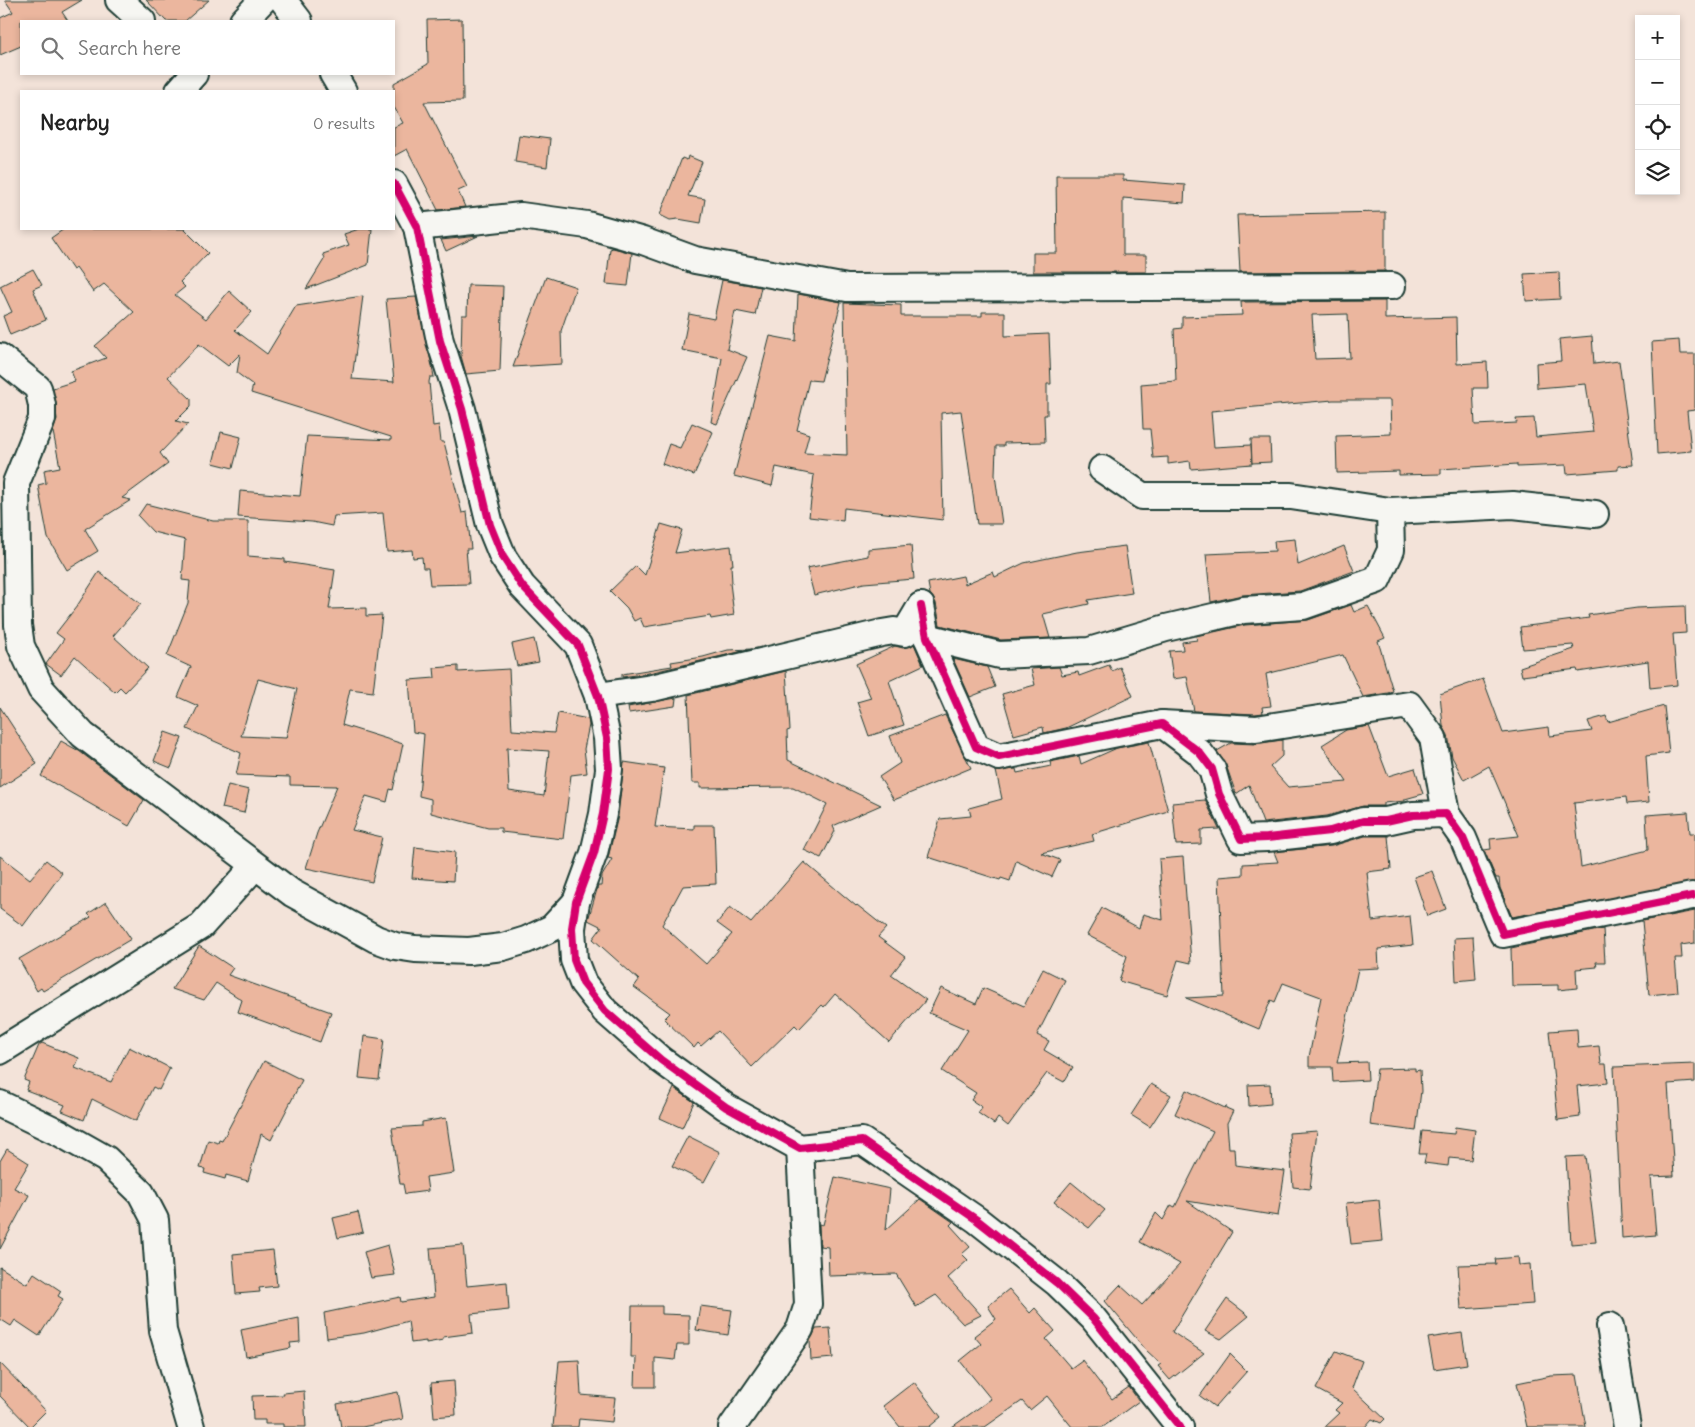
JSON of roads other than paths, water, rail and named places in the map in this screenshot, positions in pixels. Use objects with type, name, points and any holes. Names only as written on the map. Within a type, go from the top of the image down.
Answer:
[{"type":"street","points":[[119,0],[141,20]]},
{"type":"street","points":[[244,20],[263,0]]},
{"type":"street","points":[[283,0],[298,20]]},
{"type":"street","points":[[334,75],[342,90]]},
{"type":"street","points":[[395,186],[417,227],[440,341],[462,409],[490,525],[504,557],[522,586],[578,645],[598,696],[607,738],[608,769],[604,814],[594,853],[576,902],[572,928],[574,960],[582,983],[605,1011],[661,1060],[726,1107],[800,1148],[862,1141],[977,1220],[1057,1283],[1093,1318],[1180,1427]]},
{"type":"street","points":[[417,227],[521,216],[587,225],[644,241],[695,260],[847,288],[1392,286]]},
{"type":"street","points":[[0,356],[38,388],[42,405],[42,419],[8,479],[18,625],[22,646],[41,689],[83,735],[99,749],[142,778],[292,893],[376,939],[395,946],[415,949],[469,951],[503,946],[526,940],[552,928],[576,902]]},
{"type":"street","points":[[1102,469],[1142,496],[1291,496],[1390,511],[1513,505],[1595,514]]},
{"type":"street","points":[[927,637],[999,655],[1089,651],[1166,628],[1244,610],[1303,606],[1377,580],[1391,550],[1390,511]]},
{"type":"street","points":[[598,696],[652,688],[882,633],[894,631],[905,633],[921,606],[927,637],[976,747],[999,757],[1162,724],[1256,729],[1409,705],[1432,738],[1446,814],[1462,838],[1503,934],[1692,896]]},
{"type":"street","points":[[1162,724],[1199,752],[1212,769],[1219,794],[1241,839],[1267,838],[1330,830],[1363,821],[1386,821],[1413,815],[1446,814]]},
{"type":"street","points":[[0,1051],[201,926],[255,866]]},
{"type":"street","points":[[0,1104],[60,1133],[106,1159],[126,1176],[141,1193],[155,1220],[163,1331],[191,1427]]},
{"type":"street","points":[[732,1427],[800,1329],[808,1304],[800,1148]]},
{"type":"street","points":[[1610,1326],[1626,1427]]}]
